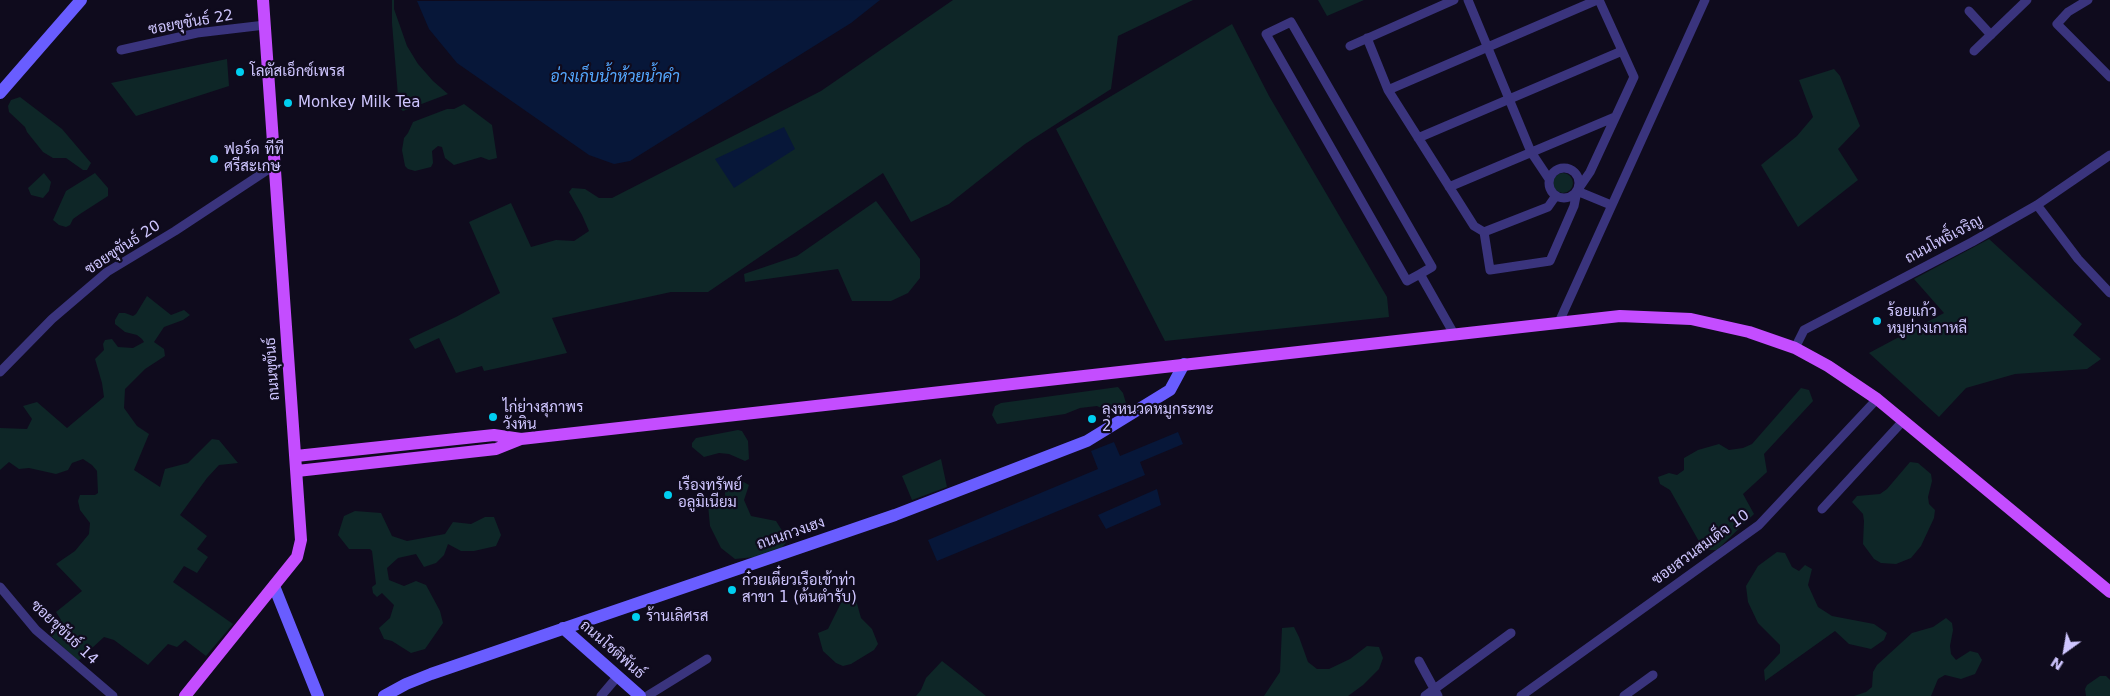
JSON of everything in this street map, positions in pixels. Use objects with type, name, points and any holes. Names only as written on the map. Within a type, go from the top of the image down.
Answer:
[{"type":"main road","name":"ถนนขุขันธ์","points":[[185,696],[297,557],[301,540],[264,0]]},
{"type":"main road","points":[[296,456],[494,435],[521,438],[1620,316],[1690,319],[1749,332],[1795,348],[1828,366],[1876,399],[2110,592]]},
{"type":"main road","points":[[297,471],[496,449],[521,438]]},
{"type":"street","points":[[0,93],[81,0]]},
{"type":"street","points":[[1350,46],[1454,0]]},
{"type":"street","points":[[1388,90],[1488,47],[1598,0],[1634,77],[1590,172],[1578,191],[1568,198],[1556,197],[1549,189],[1549,179],[1531,152],[1488,47],[1468,0]]},
{"type":"street","points":[[1559,322],[1705,0]]},
{"type":"street","points":[[1974,51],[2027,0]]},
{"type":"street","points":[[2088,0],[2068,12],[2057,24],[2110,77]]},
{"type":"street","points":[[1969,11],[1991,35]]},
{"type":"street","points":[[1291,22],[1432,267],[1420,274],[1407,281],[1266,34],[1291,22]]},
{"type":"street","name":"ซอยขุขันธ์ 22","points":[[121,50],[197,33],[265,25]]},
{"type":"street","points":[[1367,38],[1388,90],[1474,226],[1484,232]]},
{"type":"street","points":[[1418,138],[1622,52]]},
{"type":"street","points":[[1449,187],[1616,117]]},
{"type":"street","name":"ถนนโพธิ์เจริญ","points":[[1795,348],[1804,330],[1972,242],[2037,204],[2110,155]]},
{"type":"street","name":"ซอยขุขันธ์ 20","points":[[0,372],[52,319],[107,272],[175,231],[275,164]]},
{"type":"street","points":[[1484,232],[1490,270],[1550,261],[1574,206],[1579,180],[1570,169],[1559,168],[1555,170],[1549,179]]},
{"type":"street","points":[[1578,191],[1611,205]]},
{"type":"street","points":[[1484,232],[1548,206],[1556,197]]},
{"type":"street","points":[[2037,204],[2078,259],[2110,293]]},
{"type":"street","points":[[1420,274],[1454,334]]},
{"type":"street","name":"ถนนกวงเฮง","points":[[384,696],[406,684],[431,674],[895,515],[1087,441],[1170,390],[1184,364]]},
{"type":"street","name":"ซอยสวนสมเด็จ 10","points":[[1521,696],[1759,525],[1876,399]]},
{"type":"street","points":[[1822,509],[1903,421]]},
{"type":"street","points":[[274,586],[318,696]]},
{"type":"street","name":"ซอยขุขันธ์ 14","points":[[0,587],[36,630],[113,696]]},
{"type":"street","name":"ถนนโชติพันธ์","points":[[563,628],[640,696]]},
{"type":"street","points":[[1425,696],[1436,693],[1512,633]]},
{"type":"street","points":[[647,696],[707,659]]},
{"type":"street","points":[[1419,661],[1436,693]]},
{"type":"street","points":[[1629,695],[1653,675]]},
{"type":"street","points":[[601,696],[618,676]]},
{"type":"green space","points":[[392,0],[394,0],[394,9],[407,46],[418,64],[448,94],[403,111],[399,108]]},
{"type":"green space","points":[[953,0],[1193,0],[1118,36],[1111,89],[1025,144],[949,204],[911,222],[883,173],[708,292],[671,292],[552,318],[567,353],[484,371],[482,366],[456,373],[439,338],[415,349],[409,339],[456,317],[500,293],[469,222],[511,203],[531,247],[556,240],[574,241],[589,231],[569,192],[572,188],[585,189],[599,198],[612,198],[821,91]]},
{"type":"green space","points":[[1318,0],[1364,0],[1327,16]]},
{"type":"green space","points":[[1232,24],[1269,96],[1387,297],[1389,317],[1165,341],[1056,129]]},
{"type":"green space","points":[[227,59],[229,86],[136,116],[111,83]]},
{"type":"green space","points":[[1834,69],[1840,76],[1860,126],[1838,149],[1858,180],[1798,227],[1761,165],[1797,136],[1813,117],[1799,80]]},
{"type":"green space","points":[[20,97],[62,129],[91,163],[87,170],[83,170],[66,158],[53,158],[43,152],[25,127],[9,112],[8,106],[11,100]]},
{"type":"green space","points":[[464,104],[492,125],[497,158],[489,160],[481,157],[454,165],[445,158],[442,147],[438,146],[432,151],[433,163],[431,167],[415,171],[408,169],[405,166],[402,150],[404,138],[413,122]]},
{"type":"green space","points":[[44,173],[51,182],[49,191],[43,198],[31,195],[28,188]]},
{"type":"green space","points":[[95,173],[108,188],[108,196],[73,219],[70,225],[66,227],[59,225],[53,220],[66,191]]},
{"type":"green space","points":[[1563,173],[1570,176],[1573,183],[1570,190],[1563,193],[1556,190],[1553,183],[1556,176]]},
{"type":"green space","points":[[876,201],[920,259],[920,278],[908,293],[891,301],[852,301],[838,269],[745,282],[744,274],[797,256]]},
{"type":"green space","points":[[1989,239],[2082,324],[2073,335],[2101,359],[2087,369],[2015,374],[1966,388],[1939,417],[1869,353],[1944,313],[1914,279]]},
{"type":"green space","points":[[147,296],[171,315],[184,310],[190,315],[183,320],[164,327],[154,342],[164,349],[165,356],[145,369],[125,389],[124,408],[137,426],[149,434],[134,470],[160,487],[165,469],[188,463],[212,439],[219,440],[238,463],[219,465],[180,515],[207,536],[197,549],[208,557],[197,573],[184,566],[173,582],[233,624],[206,656],[185,640],[177,647],[168,644],[148,665],[114,640],[104,637],[78,661],[49,634],[61,620],[56,612],[82,591],[56,564],[75,551],[89,534],[90,523],[80,510],[78,501],[80,495],[95,495],[98,493],[97,471],[83,459],[72,463],[68,470],[56,474],[29,468],[19,469],[9,462],[0,470],[0,428],[27,429],[32,419],[23,406],[37,402],[67,428],[104,397],[95,359],[104,350],[103,344],[105,340],[112,339],[118,347],[133,348],[144,342],[137,335],[125,332],[115,324],[115,320],[119,313],[133,316],[136,314]]},
{"type":"green space","points":[[1118,387],[1123,393],[1128,410],[1124,414],[1116,415],[1097,406],[1080,408],[1065,414],[997,424],[992,415],[995,406],[1001,403]]},
{"type":"green space","points":[[1801,388],[1809,390],[1813,401],[1764,454],[1767,472],[1743,494],[1754,514],[1717,550],[1707,550],[1701,545],[1670,490],[1660,484],[1658,477],[1669,473],[1677,475],[1684,470],[1684,458],[1698,450],[1719,444],[1729,450],[1743,448],[1752,444]]},
{"type":"green space","points":[[738,430],[742,431],[748,441],[749,459],[745,461],[729,454],[719,453],[704,457],[692,447],[692,443],[696,438]]},
{"type":"green space","points":[[941,459],[947,487],[912,500],[902,476]]},
{"type":"green space","points":[[1910,462],[1918,463],[1931,474],[1932,481],[1928,497],[1929,504],[1935,510],[1934,518],[1921,546],[1911,558],[1896,564],[1881,563],[1874,559],[1863,544],[1863,514],[1852,502],[1857,496],[1880,494],[1887,489]]},
{"type":"green space","points":[[740,480],[749,485],[744,500],[751,516],[776,521],[788,540],[780,550],[755,557],[735,559],[721,548],[710,526],[708,505],[725,502],[725,482]]},
{"type":"green space","points":[[355,511],[381,513],[392,536],[407,541],[445,534],[453,522],[471,524],[485,517],[494,517],[501,535],[496,546],[474,551],[461,551],[448,544],[444,555],[436,563],[424,567],[416,554],[398,558],[387,568],[389,580],[404,586],[416,581],[426,585],[440,611],[443,623],[425,649],[411,653],[392,641],[384,639],[379,628],[390,618],[394,605],[382,593],[377,597],[373,593],[372,587],[376,584],[372,551],[370,549],[349,549],[338,535],[344,516]]},
{"type":"green space","points":[[1777,552],[1785,553],[1792,567],[1799,571],[1805,565],[1812,569],[1808,585],[1818,607],[1832,616],[1874,624],[1887,633],[1884,640],[1871,649],[1849,644],[1835,631],[1765,681],[1764,670],[1780,653],[1780,645],[1758,623],[1748,602],[1746,586],[1758,566]]},
{"type":"green space","points":[[849,597],[856,600],[861,618],[872,629],[878,644],[874,650],[851,664],[843,666],[836,663],[823,651],[818,633],[828,629],[842,601]]},
{"type":"green space","points":[[1946,618],[1952,623],[1953,630],[1950,646],[1951,654],[1956,660],[1970,651],[1978,653],[1982,660],[1975,674],[1961,679],[1945,675],[1938,679],[1931,696],[1854,696],[1866,692],[1872,687],[1873,672],[1877,665],[1912,633],[1933,627]]},
{"type":"green space","points":[[1294,627],[1308,662],[1317,669],[1329,669],[1350,659],[1367,646],[1379,647],[1383,658],[1379,669],[1363,685],[1348,696],[1264,696],[1280,672],[1282,628]]},
{"type":"green space","points":[[942,661],[986,696],[916,696],[926,678]]},
{"type":"green space","points":[[2100,676],[2106,676],[2110,680],[2110,696],[2086,696],[2085,689],[2087,685]]},
{"type":"water","name":"อ่างเก็บน้ำห้วยน้ำคำ","points":[[880,0],[851,23],[630,161],[614,164],[589,155],[457,63],[429,29],[417,1]]},
{"type":"water","points":[[784,127],[795,149],[734,188],[715,159]]},
{"type":"water","points":[[1178,432],[1183,444],[1140,462],[1145,475],[937,561],[928,540],[1098,469],[1091,451],[1114,442],[1120,456]]},
{"type":"water","points":[[1157,489],[1161,505],[1106,529],[1098,515]]},
{"type":"place","name":"โลตัสเอ็กซ์เพรส","points":[[240,72]]},
{"type":"place","name":"Monkey Milk Tea","points":[[288,103]]},
{"type":"place","name":"ฟอร์ด ทีที ศรีสะเกษ","points":[[214,159]]},
{"type":"place","name":"ร้อยแก้ว หมูย่างเกาหลี","points":[[1877,321]]},
{"type":"place","name":"ไก่ย่างสุภาพร วังหิน","points":[[493,417]]},
{"type":"place","name":"ลุงหนวดหมูกระทะ 2","points":[[1092,419]]},
{"type":"place","name":"เรืองทรัพย์ อลูมิเนียม","points":[[668,495]]},
{"type":"place","name":"ก๋วยเตี๋ยวเรือเข้าท่า สาขา 1 (ต้นตำรับ)","points":[[732,590]]},
{"type":"place","name":"ร้านเลิศรส","points":[[636,617]]}]
